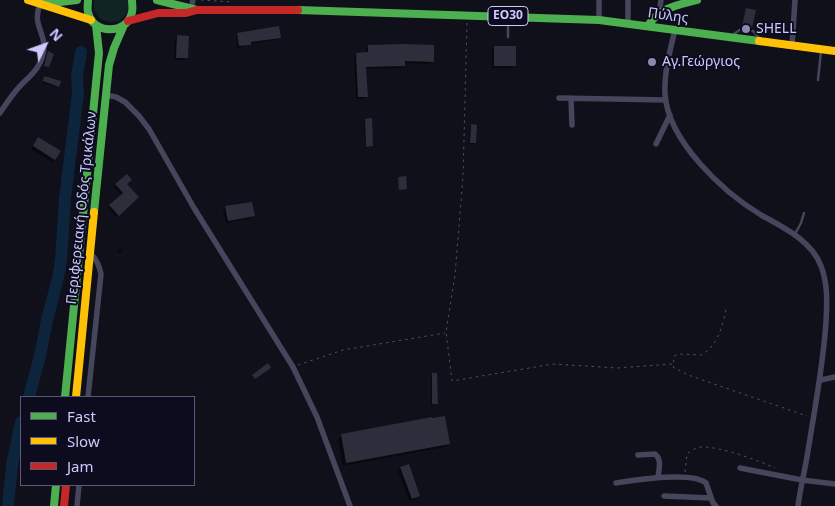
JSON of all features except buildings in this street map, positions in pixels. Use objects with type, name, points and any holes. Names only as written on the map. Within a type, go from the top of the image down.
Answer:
[{"type":"main road","name":"ΕΟ30","points":[[28,0],[42,2],[77,0]]},
{"type":"main road","name":"Περιφερειακή Οδός Τρικάλων","points":[[65,396],[99,53],[98,36],[87,8],[88,0]]},
{"type":"main road","name":"Περιφερειακή Οδός Τρικάλων","points":[[76,396],[109,62],[126,23],[132,14],[132,0]]},
{"type":"main road","name":"ΕΟ30","points":[[157,0],[194,6]]},
{"type":"main road","points":[[648,26],[650,21],[660,13],[697,0]]},
{"type":"main road","name":"ΕΟ30","points":[[42,2],[93,23],[102,29],[110,30],[118,29],[126,23],[158,13],[186,13],[194,6]]},
{"type":"main road","name":"Πύλης","points":[[194,6],[600,20],[835,51]]},
{"type":"main road","points":[[54,506],[56,486]]},
{"type":"main road","points":[[64,506],[66,486]]},
{"type":"street","points":[[599,0],[600,20]]},
{"type":"street","points":[[628,0],[628,23]]},
{"type":"street","points":[[660,13],[661,0]]},
{"type":"street","points":[[792,46],[795,0]]},
{"type":"street","points":[[0,113],[14,93],[37,70],[44,45],[36,20],[36,13],[42,2]]},
{"type":"street","points":[[675,30],[666,80],[666,100],[670,115],[690,150],[719,184],[745,205],[794,235],[814,254],[822,266],[827,294],[821,380],[798,506]]},
{"type":"street","points":[[106,95],[116,97],[125,102],[149,129],[190,200],[293,367],[317,417],[350,506]]},
{"type":"street","points":[[559,98],[666,100]]},
{"type":"street","points":[[571,98],[572,124]]},
{"type":"street","points":[[656,144],[670,115]]},
{"type":"street","points":[[88,396],[101,274],[100,265],[90,253]]},
{"type":"street","points":[[826,313],[835,313]]},
{"type":"street","points":[[821,380],[835,378]]},
{"type":"street","points":[[638,455],[655,454],[657,456],[659,459],[658,477]]},
{"type":"street","points":[[740,468],[802,480],[835,484]]},
{"type":"street","points":[[616,483],[658,477],[703,481],[716,506]]},
{"type":"street","points":[[77,506],[79,486]]},
{"type":"street","points":[[664,496],[711,498]]},
{"type":"lane","points":[[508,16],[508,37]]},
{"type":"lane","points":[[818,80],[821,49]]},
{"type":"lane","points":[[794,235],[804,213]]},
{"type":"path","points":[[468,15],[463,177],[455,275],[446,332],[452,381],[554,364],[617,368],[672,364]]},
{"type":"path","points":[[726,310],[718,338],[704,354],[698,356],[675,355],[672,364],[676,370],[813,417]]},
{"type":"path","points":[[293,367],[343,350],[446,332]]},
{"type":"path","points":[[685,478],[687,454],[698,447],[739,455],[781,470]]},
{"type":"green space","points":[[94,0],[128,0],[128,10],[118,21],[104,21],[98,17]]},
{"type":"waterway","points":[[29,396],[61,260],[65,199],[81,52]]},
{"type":"waterway","points":[[8,506],[12,465],[20,427]]},
{"type":"traffic: fast","points":[[44,0],[60,2],[77,0]]},
{"type":"traffic: fast","points":[[88,0],[88,11],[91,20],[96,25],[110,29],[124,25],[129,20],[132,0]]},
{"type":"traffic: fast","points":[[157,0],[197,10]]},
{"type":"traffic: fast","points":[[648,26],[663,11],[697,0]]},
{"type":"traffic: fast","points":[[298,10],[599,20],[759,41]]},
{"type":"traffic: fast","points":[[65,396],[99,53],[96,25]]},
{"type":"traffic: fast","points":[[94,212],[109,65],[124,25]]},
{"type":"traffic: fast","points":[[54,506],[56,486]]},
{"type":"traffic: slow","points":[[28,0],[91,20]]},
{"type":"traffic: slow","points":[[759,41],[835,51]]},
{"type":"traffic: slow","points":[[76,396],[94,212]]},
{"type":"traffic: jam","points":[[128,21],[158,13],[186,13],[197,10],[298,10]]},
{"type":"traffic: jam","points":[[64,506],[66,486]]},
{"type":"place","name":"SHELL","points":[[746,29]]},
{"type":"place","name":"Αγ.Γεώργιος","points":[[652,62]]}]
